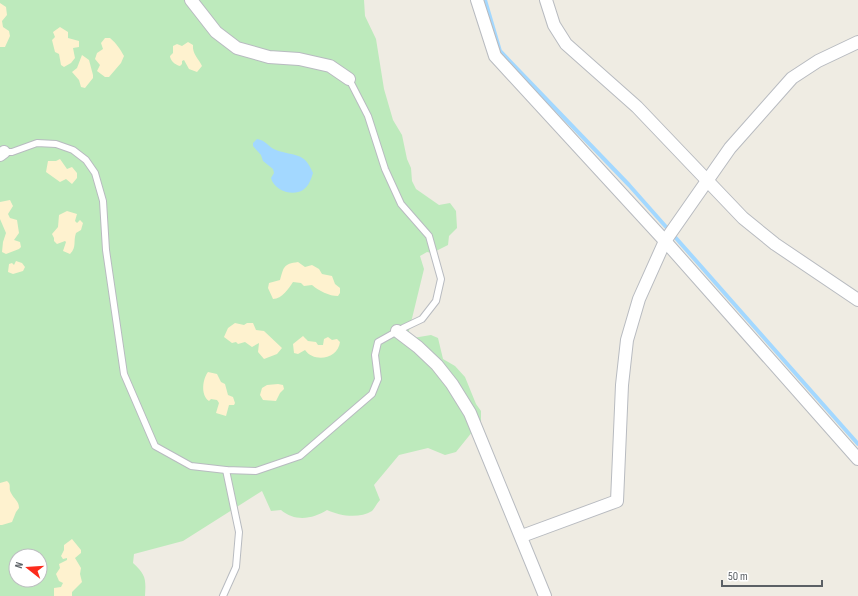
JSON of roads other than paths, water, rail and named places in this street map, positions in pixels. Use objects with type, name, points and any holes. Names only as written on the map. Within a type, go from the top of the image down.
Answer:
[{"type":"street","points":[[191,0],[216,32],[237,48],[269,57],[299,59],[330,66],[348,79]]},
{"type":"street","points":[[477,0],[496,56],[665,241],[858,458]]},
{"type":"street","points":[[546,0],[554,26],[566,44],[637,107],[744,218],[775,244],[858,300]]},
{"type":"street","points":[[522,536],[617,501],[622,385],[627,340],[639,300],[665,241],[730,148],[792,78],[818,61],[858,42]]},
{"type":"street","points":[[397,331],[418,347],[437,365],[467,407],[522,536],[545,596]]},
{"type":"lane","points":[[2,154],[37,143],[56,144],[73,150],[86,160],[95,173],[103,201],[106,250],[124,374],[155,446],[191,466],[226,470],[256,471],[300,456],[372,394],[378,379],[376,355],[378,342],[422,319],[436,301],[441,279],[429,236],[401,204],[385,169],[368,116],[348,79]]},
{"type":"lane","points":[[223,596],[236,567],[239,532],[226,470]]},
{"type":"water","points":[[257,139],[263,141],[276,150],[298,156],[306,161],[313,173],[310,182],[303,190],[294,193],[284,191],[276,186],[271,178],[274,173],[273,169],[263,161],[261,155],[253,146],[253,143]]},
{"type":"waterway","points":[[485,0],[500,51],[629,185],[667,228]]},
{"type":"waterway","points":[[675,237],[858,444]]}]
